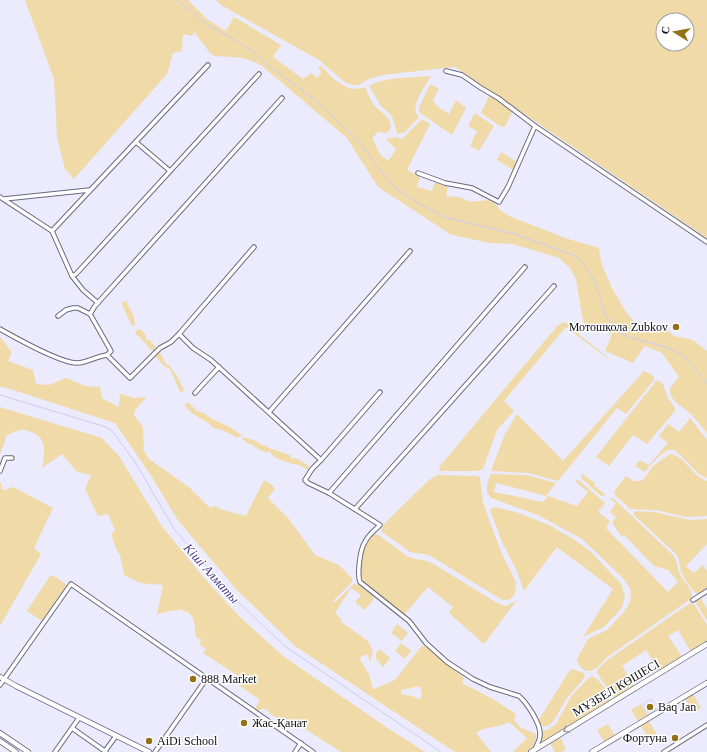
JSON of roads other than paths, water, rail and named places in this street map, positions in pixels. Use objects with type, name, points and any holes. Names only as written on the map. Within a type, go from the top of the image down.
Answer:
[{"type":"street","points":[[52,231],[208,65]]},
{"type":"street","points":[[446,72],[458,74],[498,98],[535,126],[707,242]]},
{"type":"street","points":[[72,276],[76,274],[259,74]]},
{"type":"street","points":[[90,314],[98,303],[282,98]]},
{"type":"street","points":[[418,174],[445,184],[469,187],[499,202],[508,187],[535,126]]},
{"type":"street","points":[[136,142],[170,172]]},
{"type":"street","points":[[2,198],[90,190]]},
{"type":"street","points":[[2,198],[52,231],[72,276],[83,290],[98,303]]},
{"type":"street","points":[[107,355],[130,378],[160,348],[171,342],[179,334],[254,247]]},
{"type":"street","points":[[269,412],[410,250]]},
{"type":"street","points":[[329,493],[525,267]]},
{"type":"street","points":[[355,509],[554,286]]},
{"type":"street","points":[[0,329],[50,355],[72,363],[81,363],[102,355],[107,355],[112,351],[90,314],[78,308],[73,308],[66,310],[58,316]]},
{"type":"street","points":[[179,334],[193,348],[202,353],[219,367],[321,460]]},
{"type":"street","points":[[195,393],[219,367]]},
{"type":"street","points":[[380,392],[312,469],[306,480],[380,525],[364,543],[360,558],[359,579],[363,585],[408,621],[426,643],[447,662],[473,679],[520,696],[540,728],[540,737],[533,751]]},
{"type":"street","points":[[0,471],[5,458],[12,458]]},
{"type":"street","points":[[0,685],[2,678],[71,584],[313,752]]},
{"type":"street","points":[[693,600],[707,590]]},
{"type":"street","name":"МҰЗБЕЛ КӨШЕСІ","points":[[533,751],[707,644]]},
{"type":"street","points":[[2,678],[149,752]]},
{"type":"street","points":[[155,752],[207,678]]},
{"type":"street","points":[[592,752],[707,683]]},
{"type":"street","points":[[55,752],[79,718]]},
{"type":"street","points":[[664,752],[707,725]]},
{"type":"street","points":[[72,728],[105,751],[116,736]]},
{"type":"street","points":[[0,733],[28,752]]},
{"type":"street","points":[[0,741],[16,752]]},
{"type":"street","points":[[295,752],[301,744]]},
{"type":"waterway","points":[[177,0],[206,24],[255,53],[266,64],[310,96],[361,143],[378,168],[397,189],[416,202],[444,217],[515,234],[576,256],[586,267],[595,282],[606,317],[618,332],[632,338],[669,348],[685,357],[707,383]]},
{"type":"waterway","name":"Кіші Алматы","points":[[0,395],[106,427],[112,431],[135,462],[174,529],[240,604],[286,647],[441,752]]},
{"type":"place","name":"Мотошкола Zubkov","points":[[676,327]]},
{"type":"place","name":"888 Market","points":[[193,679]]},
{"type":"place","name":"Baq Jan","points":[[650,707]]},
{"type":"place","name":"Жас-Қанат","points":[[244,723]]},
{"type":"place","name":"Фортуна","points":[[675,738]]},
{"type":"place","name":"AiDi School","points":[[149,741]]}]
